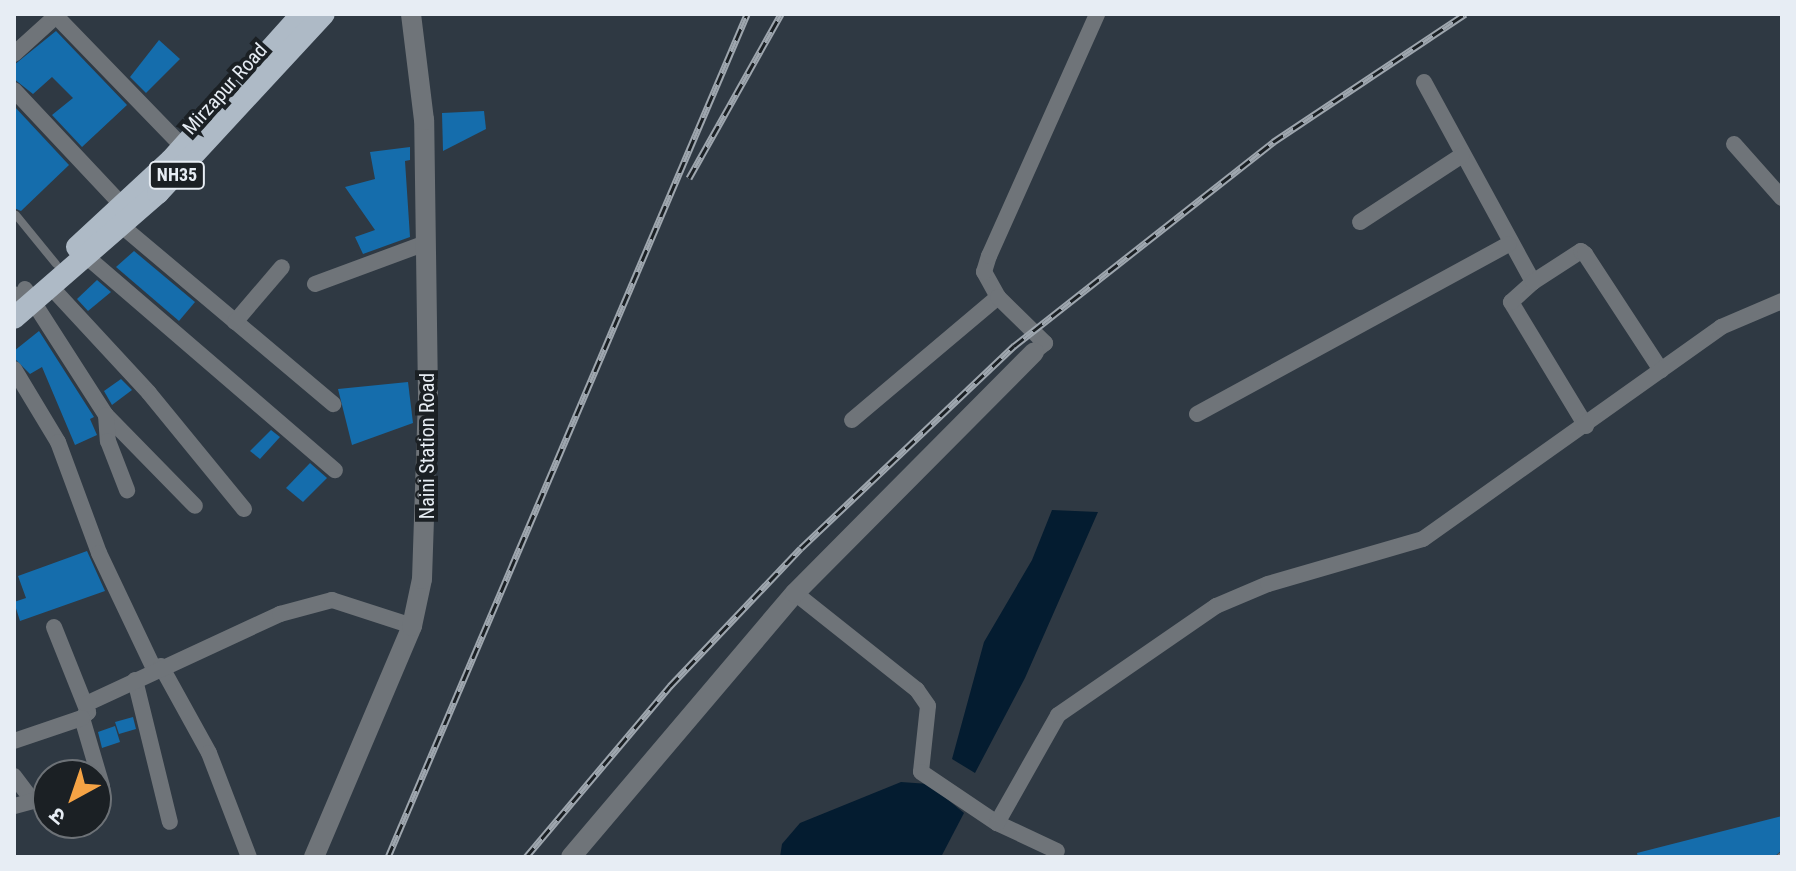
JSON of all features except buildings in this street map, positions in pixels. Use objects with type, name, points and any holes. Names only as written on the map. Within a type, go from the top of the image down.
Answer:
[{"type":"highway","name":"Mirzapur Road","points":[[24,298],[87,257],[302,14]]},
{"type":"highway","name":"Mirzapur Road","points":[[24,298],[56,264],[122,216],[208,145],[324,14]]},
{"type":"street","name":"Naini Station Road","points":[[314,857],[412,626],[427,535],[424,120],[411,14]]},
{"type":"street","points":[[571,857],[795,593],[1045,343],[998,297],[984,272],[1097,14]]},
{"type":"street","points":[[14,54],[57,15],[183,147]]},
{"type":"street","points":[[1424,82],[1461,156],[1533,282]]},
{"type":"street","points":[[14,90],[122,216],[235,322],[333,404]]},
{"type":"street","points":[[1734,144],[1782,198]]},
{"type":"street","points":[[1360,222],[1461,156]]},
{"type":"street","points":[[315,284],[426,243]]},
{"type":"street","points":[[1197,414],[1509,244]]},
{"type":"street","points":[[1586,426],[1511,302],[1533,282],[1581,251],[1661,370]]},
{"type":"street","points":[[87,257],[335,470]]},
{"type":"street","points":[[235,322],[282,267]]},
{"type":"street","points":[[852,420],[998,297]]},
{"type":"street","points":[[24,298],[106,415],[195,506]]},
{"type":"street","points":[[24,298],[149,393],[244,509]]},
{"type":"street","points":[[997,823],[1058,715],[1216,606],[1268,584],[1423,539],[1586,426],[1721,327],[1781,305]]},
{"type":"street","points":[[14,369],[58,442],[99,553],[158,668],[209,753],[249,857]]},
{"type":"street","points":[[106,415],[108,441],[127,490]]},
{"type":"street","points":[[795,593],[917,690],[928,706],[921,772],[997,823],[1057,851]]},
{"type":"street","points":[[14,741],[84,711],[158,668],[280,614],[332,600],[412,626]]},
{"type":"street","points":[[54,627],[84,711],[96,759]]},
{"type":"street","points":[[135,680],[170,822]]},
{"type":"street","points":[[14,776],[33,801],[14,806]]},
{"type":"lane","points":[[16,215],[56,264]]},
{"type":"water","points":[[1052,510],[1098,512],[1025,678],[975,773],[952,759],[984,642],[1032,560]]},
{"type":"water","points":[[901,782],[929,784],[964,813],[941,857],[780,857],[782,844],[800,823]]},
{"type":"railway","points":[[388,857],[747,14]]},
{"type":"railway","points":[[689,178],[781,14]]},
{"type":"railway","points":[[526,857],[670,686],[801,548],[1014,346],[1273,142],[1465,14]]}]
